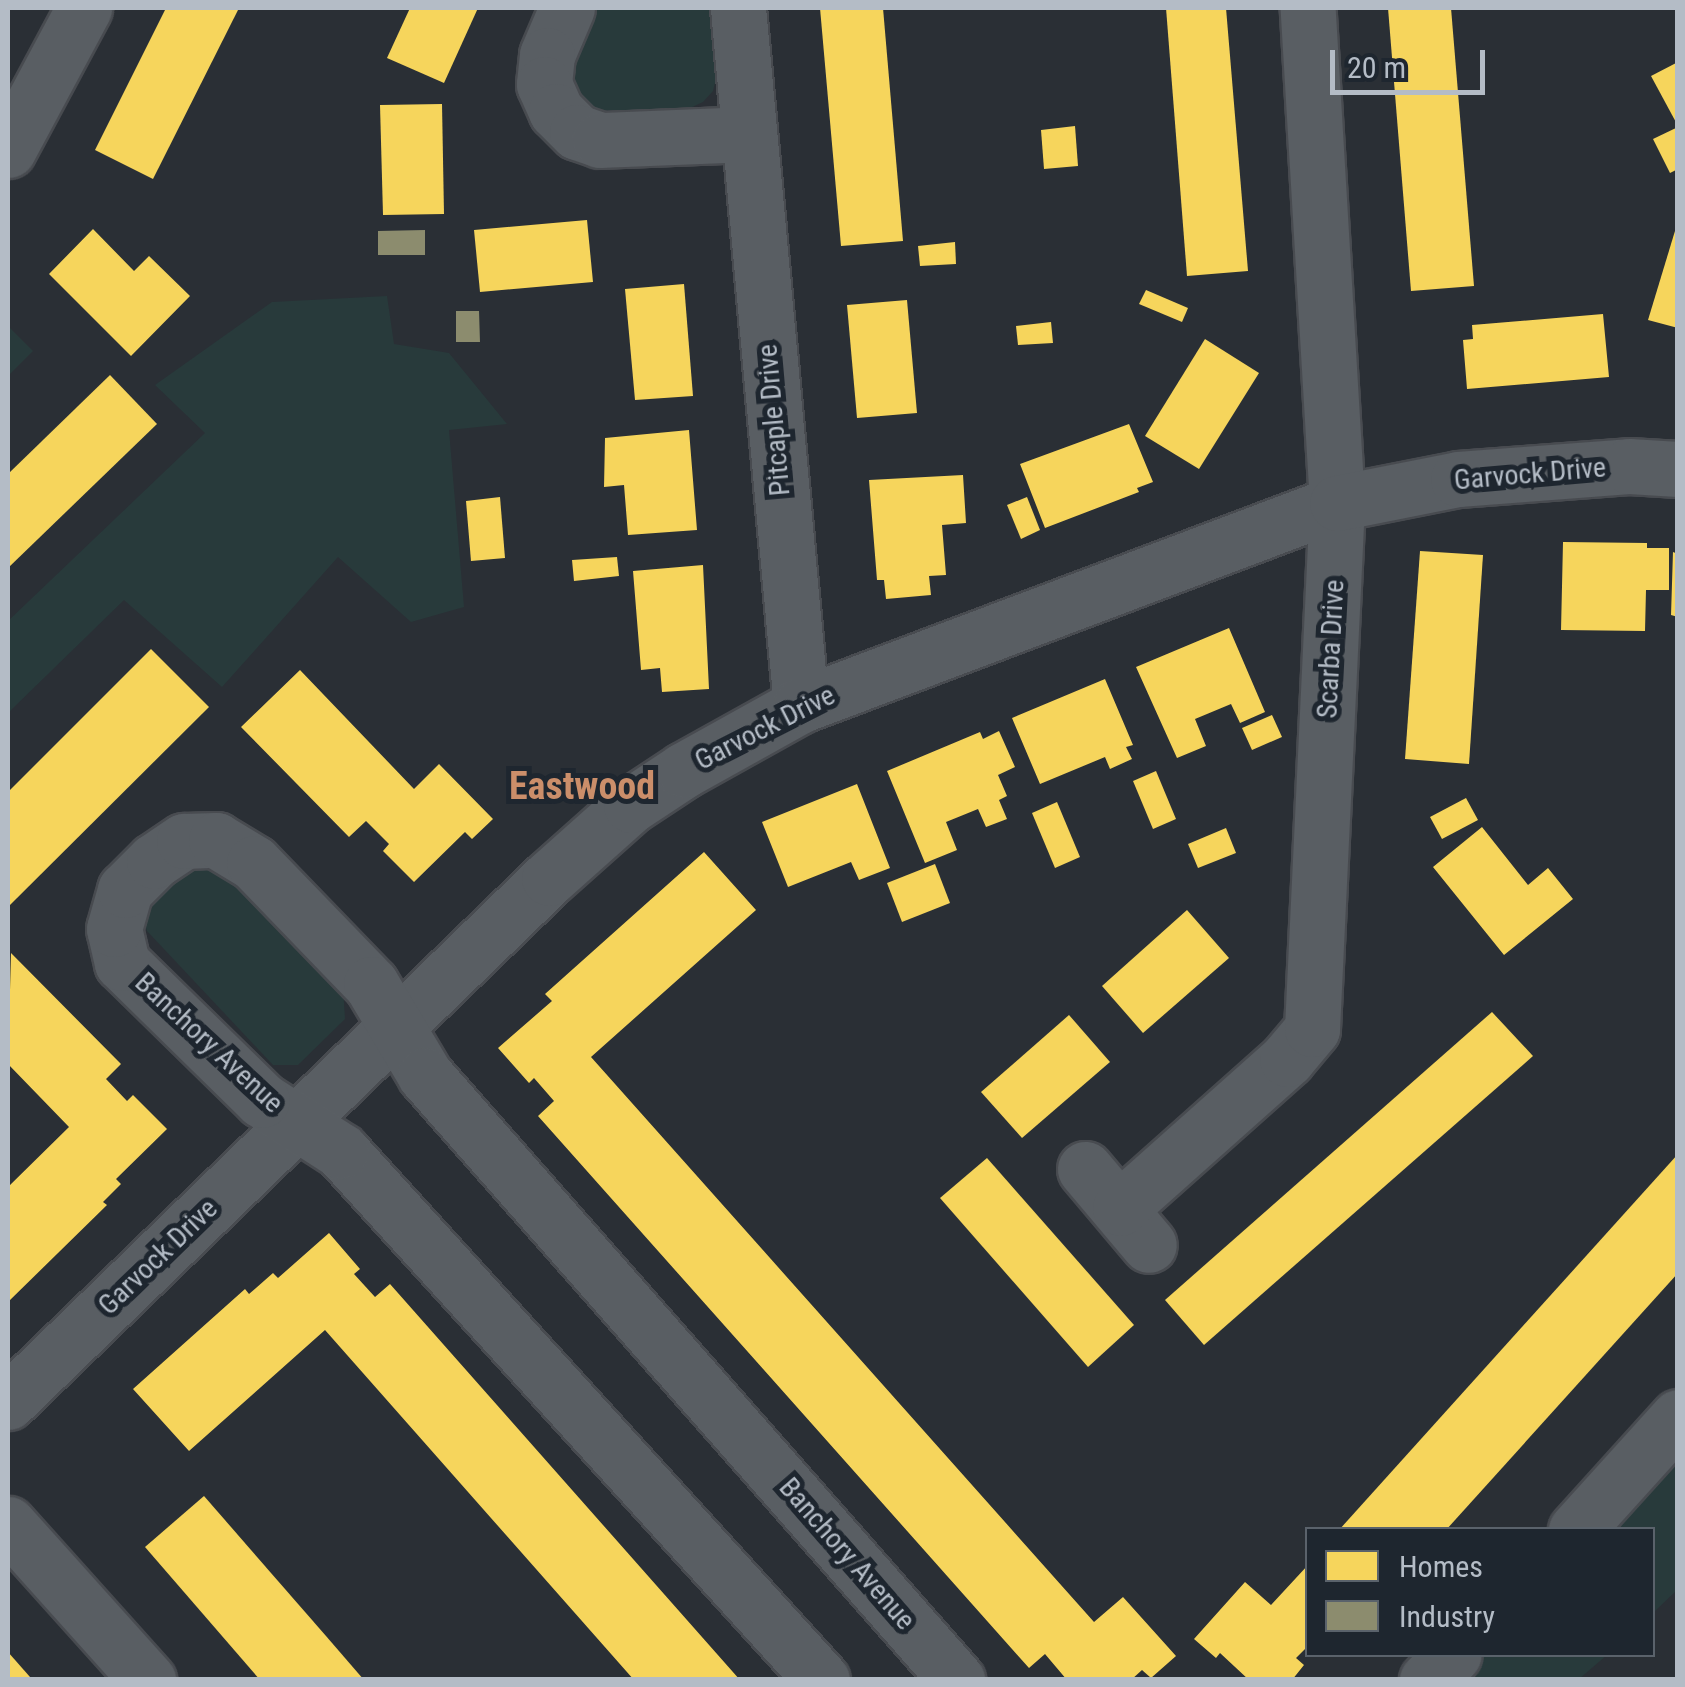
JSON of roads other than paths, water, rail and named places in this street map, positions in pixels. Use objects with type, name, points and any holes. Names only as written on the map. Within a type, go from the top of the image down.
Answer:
[{"type":"street","points":[[8,150],[84,8]]},
{"type":"street","points":[[567,8],[547,55],[544,84],[556,111],[577,132],[600,140],[747,134]]},
{"type":"street","name":"Pitcaple Drive","points":[[738,8],[801,705]]},
{"type":"street","name":"Scarba Drive","points":[[1118,1207],[1288,1059],[1312,1029],[1337,504],[1308,8]]},
{"type":"street","name":"Garvock Drive","points":[[8,1402],[395,1023],[631,805],[684,770],[801,705],[1337,504],[1458,478],[1629,466],[1678,470]]},
{"type":"street","name":"Banchory Avenue","points":[[822,1680],[341,1151],[262,1100],[122,963],[114,930],[125,890],[154,861],[184,841],[216,840],[254,863],[371,984],[425,1074],[957,1680]]},
{"type":"street","points":[[1579,1527],[1678,1417]]},
{"type":"street","points":[[8,1524],[148,1680]]},
{"type":"street","points":[[1427,1680],[1451,1657]]},
{"type":"district","name":"Eastwood","points":[[582,787]]}]
